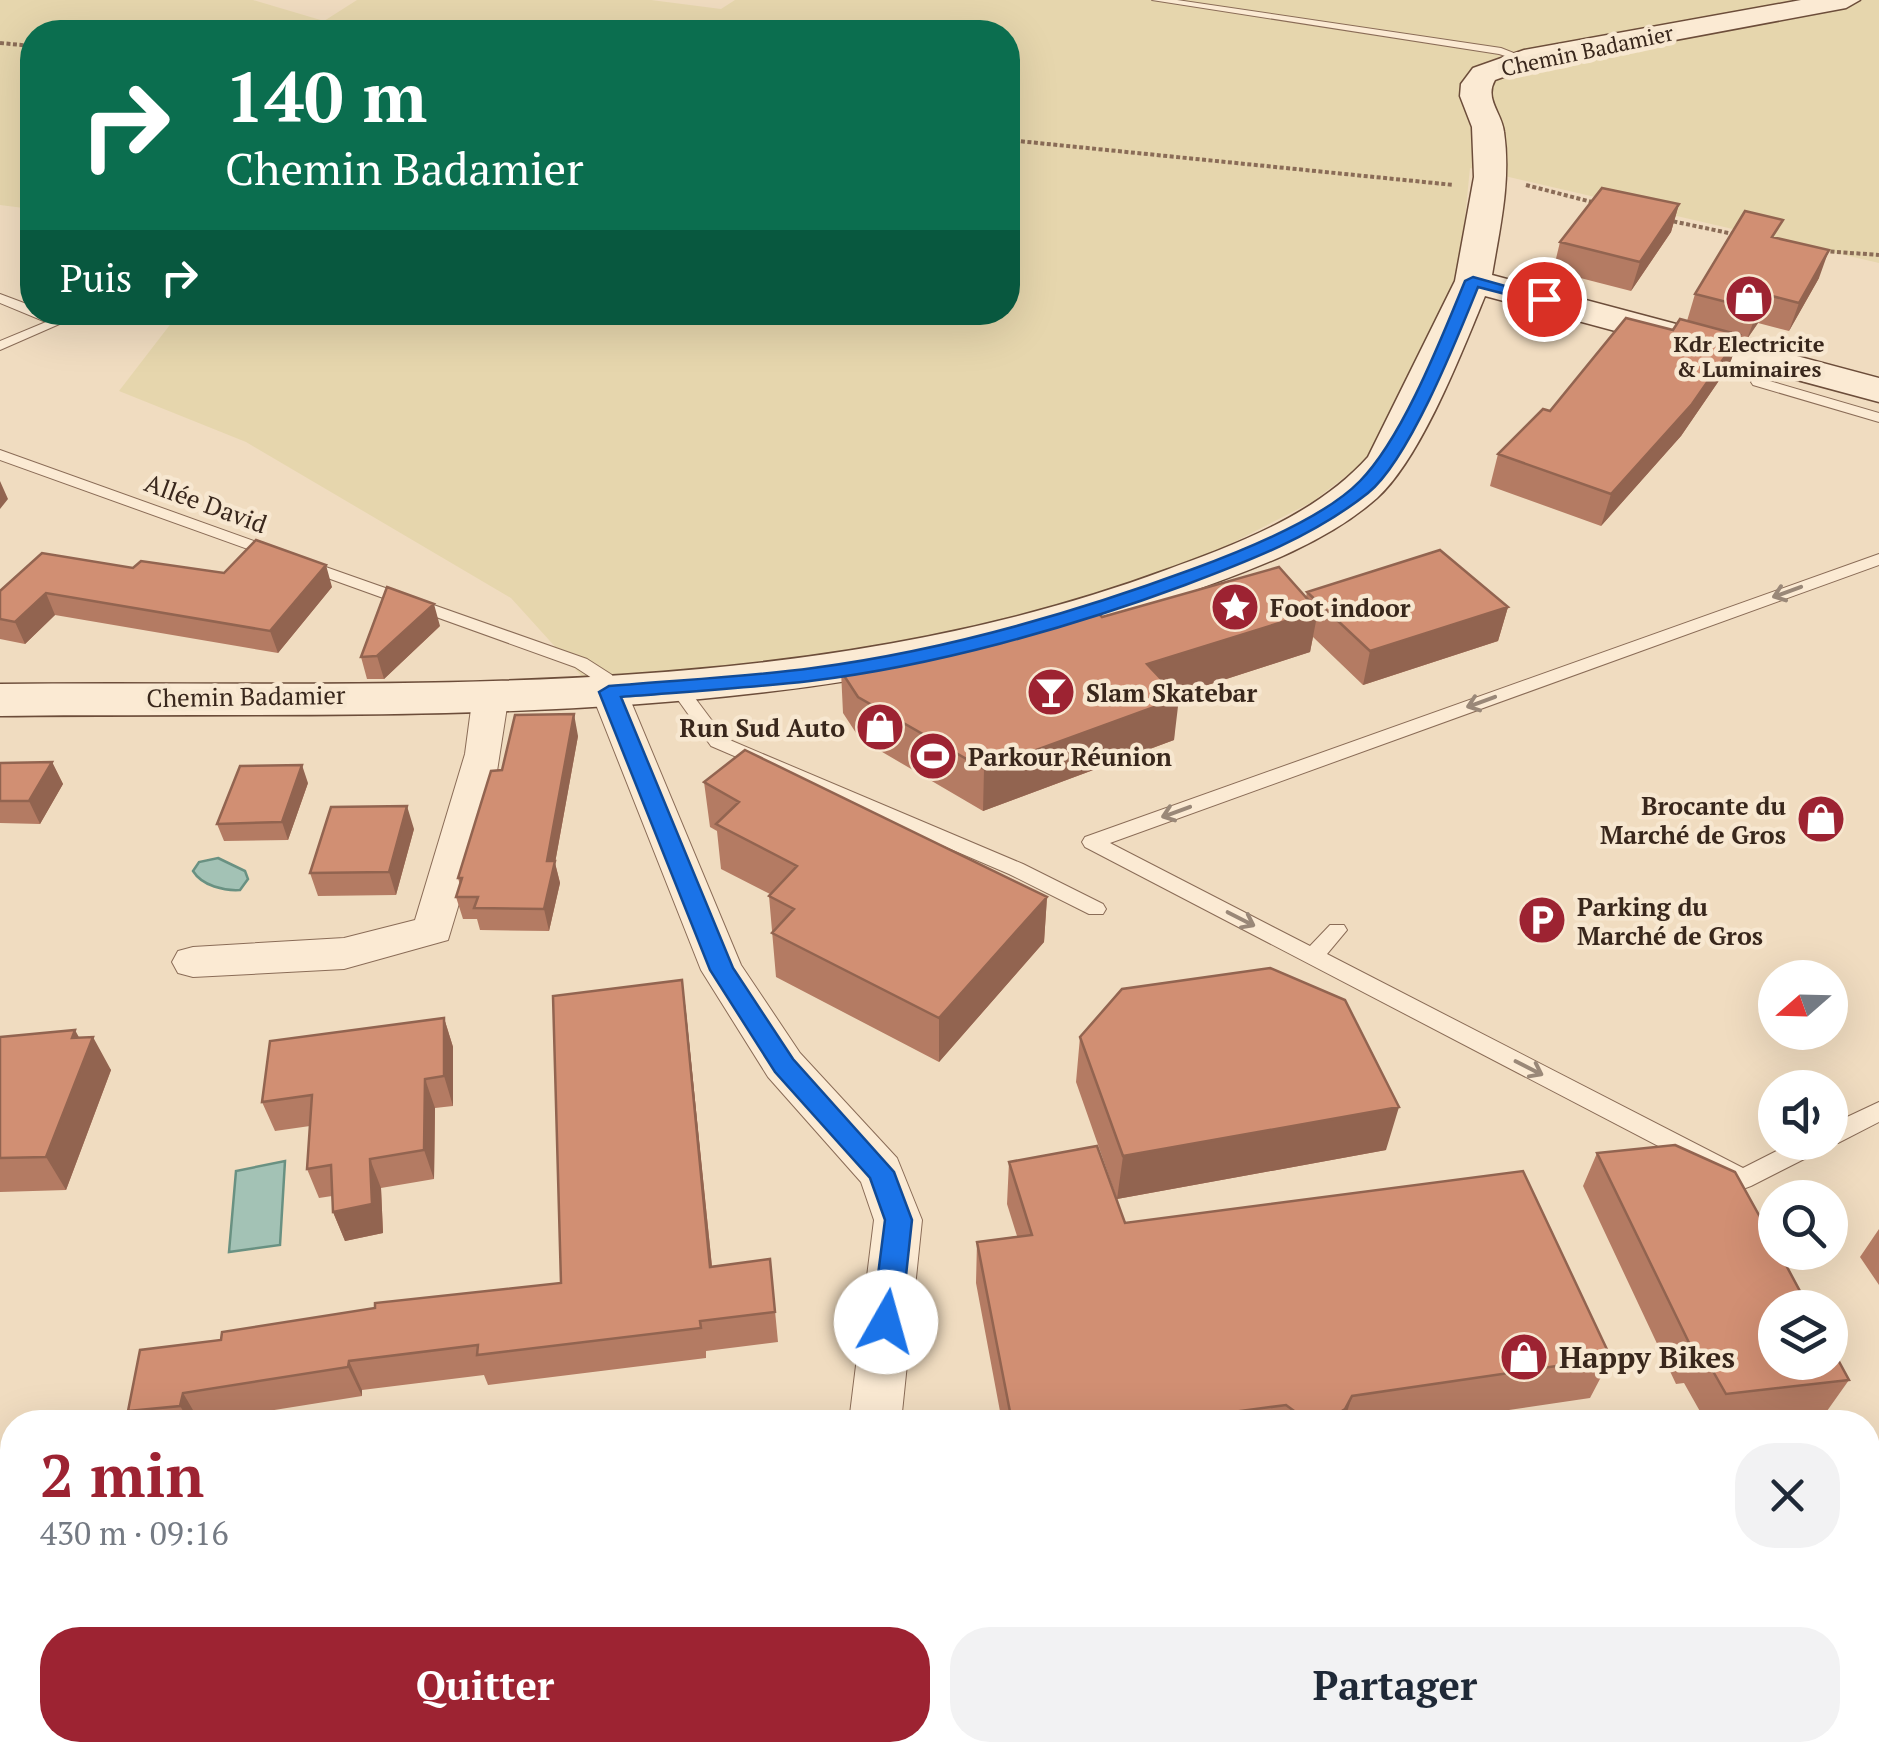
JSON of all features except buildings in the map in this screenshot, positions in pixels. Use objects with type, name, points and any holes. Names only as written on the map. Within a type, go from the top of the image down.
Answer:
[{"type":"street","name":"Chemin Badamier","points":[[2,703],[609,692],[814,674],[964,644],[1115,604],[1284,539],[1363,488],[1386,462],[1450,338],[1473,281],[1490,183],[1488,127],[1475,96],[1476,84],[1484,74],[1524,59],[1846,0]]},
{"type":"street","points":[[1473,281],[1879,390]]},
{"type":"street","points":[[609,692],[722,970],[784,1066],[881,1172],[898,1220],[876,1410]]},
{"type":"street","points":[[193,962],[336,958],[388,948],[432,929],[472,802],[490,726],[491,694]]},
{"type":"lane","points":[[1156,0],[1502,52],[1524,59]]},
{"type":"lane","points":[[0,346],[50,325]]},
{"type":"lane","points":[[1771,361],[1758,382],[1879,418]]},
{"type":"lane","name":"Allée David","points":[[0,455],[581,663],[606,679],[609,692]]},
{"type":"lane","points":[[1780,1160],[1743,1179],[1092,842],[1879,558]]},
{"type":"lane","points":[[677,686],[718,742],[1016,869],[1096,908]]},
{"type":"lane","points":[[1313,956],[1337,930]]},
{"type":"lane","points":[[1848,1127],[1879,1112]]},
{"type":"path","points":[[1020,141],[1490,183],[1606,205]]},
{"type":"path","points":[[1656,217],[1742,236]]},
{"type":"path","points":[[1810,250],[1879,255]]},
{"type":"shaded area","points":[[0,0],[253,0],[321,20],[20,20],[20,208],[0,205]]},
{"type":"shaded area","points":[[357,0],[651,0],[721,9],[735,0],[1879,0],[1879,263],[1470,168],[1460,268],[1438,331],[1367,460],[1312,502],[1209,555],[1113,592],[949,635],[597,693],[511,598],[246,442],[119,391],[170,325],[1020,325],[1020,20],[326,20]]},
{"type":"shaded area","points":[[218,858],[245,871],[248,879],[240,890],[214,886],[193,871],[199,862]]},
{"type":"shaded area","points":[[285,1161],[280,1245],[229,1252],[236,1171]]},
{"type":"place","name":"Kdr Electricite & Luminaires","points":[[1749,299]]},
{"type":"place","name":"Foot indoor","points":[[1235,607]]},
{"type":"place","name":"Slam Skatebar","points":[[1051,692]]},
{"type":"place","name":"Run Sud Auto","points":[[880,727]]},
{"type":"place","name":"Parkour Réunion","points":[[933,756]]},
{"type":"place","name":"Brocante du Marché de Gros","points":[[1821,819]]},
{"type":"place","name":"Parking du Marché de Gros","points":[[1542,920]]},
{"type":"place","name":"Happy Bikes","points":[[1524,1357]]},
{"type":"route","points":[[886,1322],[898,1220],[881,1172],[784,1066],[722,970],[665,839],[609,692],[814,674],[964,644],[1115,604],[1232,561],[1284,539],[1328,514],[1363,488],[1386,462],[1450,338],[1473,281],[1544,299]]}]
